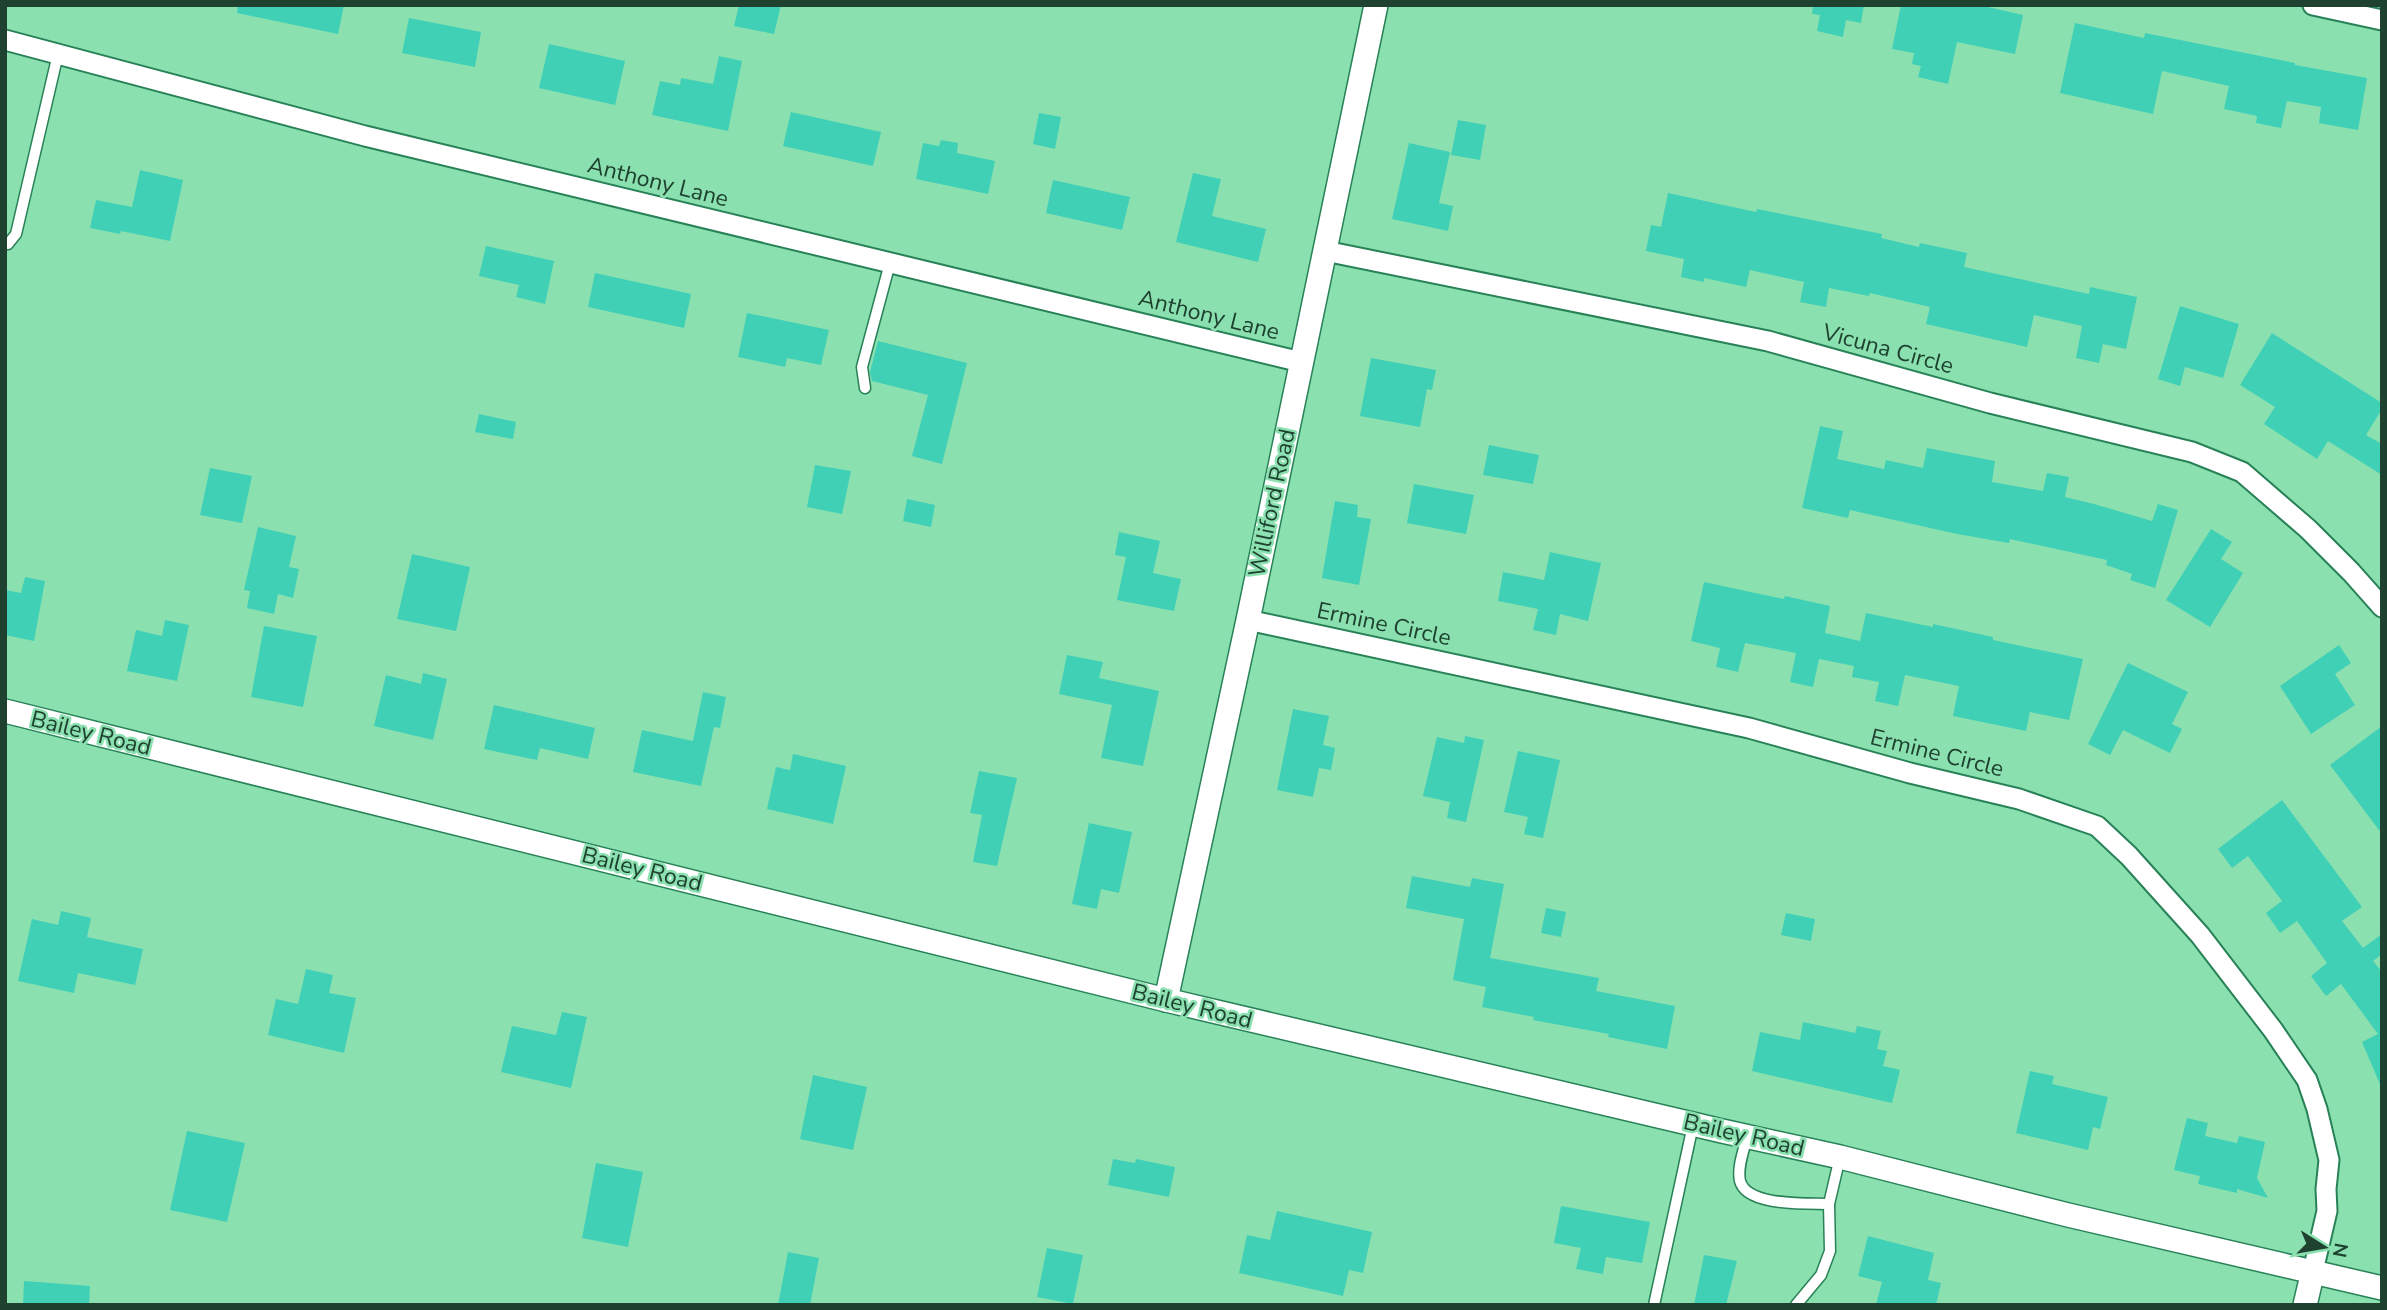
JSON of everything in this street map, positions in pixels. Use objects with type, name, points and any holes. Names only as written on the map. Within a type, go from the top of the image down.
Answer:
[{"type":"street","name":"Williford Road","points":[[1166,1000],[1376,5]]},
{"type":"street","points":[[2313,5],[2382,20]]},
{"type":"street","name":"Anthony Lane","points":[[5,40],[365,136],[1301,362]]},
{"type":"street","name":"Vicuna Circle","points":[[1325,251],[1768,341],[1990,402],[2192,452],[2242,472],[2308,528],[2382,607]]},
{"type":"street","name":"Ermine Circle","points":[[1248,620],[1749,728],[1910,773],[2019,799],[2097,826],[2129,856],[2200,935],[2273,1030],[2307,1080],[2329,1160],[2327,1211],[2313,1271]]},
{"type":"street","name":"Bailey Road","points":[[5,712],[1166,1000],[1840,1157],[2068,1215],[2382,1288]]},
{"type":"street","points":[[2305,1305],[2313,1271]]},
{"type":"lane","points":[[5,243],[8,244],[16,234],[58,54]]},
{"type":"lane","points":[[865,388],[862,367],[890,263]]},
{"type":"lane","points":[[1654,1305],[1693,1124]]},
{"type":"lane","points":[[1747,1137],[1740,1181],[1746,1191],[1761,1198],[1783,1202],[1829,1204]]},
{"type":"lane","points":[[1796,1305],[1821,1275],[1830,1251],[1829,1204],[1840,1157]]},
{"type":"building","points":[[238,5],[344,5],[338,34],[237,13]]},
{"type":"building","points":[[739,5],[781,5],[774,34],[734,26]]},
{"type":"building","points":[[1813,5],[1864,5],[1861,23],[1846,20],[1843,37],[1817,31],[1820,15],[1812,14]]},
{"type":"building","points":[[1901,5],[1979,5],[2023,15],[2015,54],[1957,42],[1948,84],[1918,77],[1921,66],[1912,64],[1914,53],[1892,49]]},
{"type":"building","points":[[409,18],[481,32],[475,67],[402,53]]},
{"type":"building","points":[[2075,23],[2144,38],[2145,33],[2367,78],[2358,130],[2319,123],[2321,107],[2287,101],[2281,128],[2256,123],[2257,116],[2224,109],[2229,86],[2162,71],[2153,114],[2060,93]]},
{"type":"building","points":[[549,44],[625,61],[615,105],[539,88]]},
{"type":"building","points":[[719,56],[742,61],[728,131],[652,115],[660,81],[680,85],[681,78],[713,84]]},
{"type":"building","points":[[791,112],[881,132],[873,166],[783,146]]},
{"type":"building","points":[[1039,113],[1061,117],[1055,149],[1033,144]]},
{"type":"building","points":[[1458,120],[1486,125],[1480,160],[1451,155]]},
{"type":"building","points":[[941,140],[958,143],[957,153],[995,161],[988,194],[916,179],[923,143],[939,146]]},
{"type":"building","points":[[1409,143],[1450,152],[1439,203],[1453,206],[1448,231],[1392,219]]},
{"type":"building","points":[[140,170],[183,180],[170,241],[90,228],[96,200],[132,207]]},
{"type":"building","points":[[1193,173],[1221,179],[1212,216],[1266,229],[1258,262],[1176,242]]},
{"type":"building","points":[[1053,180],[1130,197],[1122,230],[1046,213]]},
{"type":"building","points":[[1668,193],[1756,212],[1757,209],[1882,234],[1881,238],[1919,247],[1920,243],[1967,253],[1964,267],[2089,294],[2090,287],[2137,297],[2126,349],[2103,344],[2099,363],[2076,358],[2082,326],[2034,315],[2027,347],[1926,324],[1930,307],[1870,293],[1869,296],[1829,288],[1826,307],[1800,302],[1804,282],[1750,270],[1746,287],[1704,278],[1704,282],[1681,277],[1684,259],[1646,251],[1651,225],[1661,227]]},
{"type":"building","points":[[486,246],[554,261],[545,304],[516,297],[519,285],[479,276]]},
{"type":"building","points":[[595,273],[691,294],[684,328],[588,307]]},
{"type":"building","points":[[2180,306],[2239,324],[2223,378],[2185,367],[2180,386],[2158,379]]},
{"type":"building","points":[[747,313],[829,330],[821,365],[787,358],[785,367],[738,357]]},
{"type":"building","points":[[2272,333],[2382,403],[2382,409],[2366,435],[2382,444],[2382,475],[2328,441],[2317,459],[2264,424],[2275,407],[2240,385]]},
{"type":"building","points":[[878,341],[967,363],[942,464],[912,456],[928,395],[872,381],[870,372]]},
{"type":"building","points":[[1371,358],[1436,370],[1432,390],[1427,389],[1420,427],[1360,416]]},
{"type":"building","points":[[479,414],[516,422],[513,439],[475,432]]},
{"type":"building","points":[[1820,426],[1843,431],[1837,459],[1884,469],[1886,460],[1923,468],[1927,448],[1995,461],[1992,482],[2043,491],[2047,473],[2069,477],[2065,497],[2152,521],[2158,504],[2178,510],[2155,588],[2130,580],[2132,574],[2106,565],[2107,560],[2010,539],[2009,543],[1957,534],[1850,510],[1848,518],[1802,508]]},
{"type":"building","points":[[1489,445],[1539,455],[1533,484],[1483,475]]},
{"type":"building","points":[[815,465],[851,471],[842,514],[807,507]]},
{"type":"building","points":[[210,468],[252,476],[242,523],[200,515]]},
{"type":"building","points":[[1414,484],[1474,495],[1466,534],[1407,523]]},
{"type":"building","points":[[907,499],[935,505],[931,527],[903,521]]},
{"type":"building","points":[[1335,501],[1358,505],[1357,517],[1371,519],[1359,585],[1322,578]]},
{"type":"building","points":[[258,527],[296,536],[289,567],[299,569],[293,598],[278,594],[274,614],[247,608],[250,591],[244,590]]},
{"type":"building","points":[[2211,529],[2232,542],[2221,559],[2243,573],[2210,627],[2166,600]]},
{"type":"building","points":[[1119,532],[1160,541],[1153,573],[1181,579],[1174,611],[1117,600],[1126,557],[1115,555]]},
{"type":"building","points":[[1550,552],[1601,563],[1588,621],[1560,614],[1556,635],[1533,630],[1538,609],[1498,601],[1503,572],[1544,580]]},
{"type":"building","points":[[412,554],[470,567],[456,631],[397,619]]},
{"type":"building","points":[[25,577],[45,581],[34,641],[5,635],[5,590],[21,593]]},
{"type":"building","points":[[1704,582],[1830,606],[1825,633],[1860,641],[1866,613],[1933,627],[1933,624],[2083,659],[2069,720],[2030,712],[2026,731],[1953,716],[1959,686],[1905,675],[1898,706],[1875,701],[1879,682],[1852,677],[1854,666],[1819,659],[1813,687],[1790,682],[1796,653],[1745,643],[1738,672],[1716,667],[1720,648],[1691,641]]},
{"type":"building","points":[[165,620],[189,625],[177,681],[127,671],[136,630],[162,636]]},
{"type":"building","points":[[264,626],[317,636],[303,707],[251,697]]},
{"type":"building","points":[[2339,645],[2351,663],[2335,674],[2355,705],[2311,734],[2280,686]]},
{"type":"building","points":[[1067,655],[1103,662],[1099,678],[1159,691],[1143,766],[1101,758],[1112,705],[1059,694]]},
{"type":"building","points":[[2128,663],[2188,692],[2172,724],[2182,729],[2170,753],[2123,730],[2110,755],[2088,744]]},
{"type":"building","points":[[423,673],[447,679],[433,740],[374,726],[386,675],[421,684]]},
{"type":"building","points":[[703,692],[726,697],[720,728],[714,727],[701,786],[633,772],[642,730],[693,741]]},
{"type":"building","points":[[494,705],[595,728],[588,759],[540,748],[537,760],[484,749]]},
{"type":"building","points":[[1293,709],[1329,716],[1323,745],[1335,748],[1331,770],[1319,768],[1313,797],[1277,790]]},
{"type":"building","points":[[2382,726],[2382,834],[2330,765]]},
{"type":"building","points":[[1465,736],[1484,740],[1466,822],[1447,818],[1450,802],[1423,796],[1437,737],[1464,743]]},
{"type":"building","points":[[1518,751],[1560,760],[1543,838],[1524,834],[1528,817],[1504,812]]},
{"type":"building","points":[[793,754],[846,766],[833,824],[767,809],[776,767],[790,770]]},
{"type":"building","points":[[979,771],[1017,778],[997,866],[973,862],[982,815],[970,813]]},
{"type":"building","points":[[2282,800],[2362,907],[2342,921],[2363,948],[2382,934],[2382,954],[2373,961],[2382,972],[2382,1089],[2362,1042],[2378,1034],[2341,984],[2326,996],[2311,976],[2327,963],[2297,921],[2280,933],[2266,913],[2282,901],[2248,856],[2232,868],[2218,849]]},
{"type":"building","points":[[1089,823],[1132,832],[1119,893],[1101,889],[1097,909],[1072,904]]},
{"type":"building","points":[[1412,876],[1470,887],[1472,878],[1504,884],[1490,958],[1599,978],[1596,991],[1675,1006],[1667,1049],[1482,1007],[1486,987],[1453,980],[1464,919],[1406,908]]},
{"type":"building","points":[[1546,908],[1566,912],[1561,937],[1541,933]]},
{"type":"building","points":[[61,911],[91,918],[87,937],[143,949],[135,985],[78,973],[74,993],[18,981],[32,919],[58,925]]},
{"type":"building","points":[[1786,913],[1815,919],[1811,941],[1781,935]]},
{"type":"building","points":[[306,969],[333,975],[329,993],[356,998],[344,1053],[268,1035],[276,999],[298,1004]]},
{"type":"building","points":[[562,1012],[587,1017],[571,1088],[501,1072],[512,1026],[556,1035]]},
{"type":"building","points":[[1803,1022],[1855,1033],[1857,1026],[1881,1031],[1877,1049],[1887,1051],[1883,1066],[1900,1070],[1892,1103],[1752,1071],[1760,1032],[1800,1040]]},
{"type":"building","points":[[2030,1071],[2054,1076],[2052,1084],[2108,1097],[2100,1129],[2093,1127],[2088,1150],[2016,1133]]},
{"type":"building","points":[[813,1075],[867,1087],[853,1150],[800,1139]]},
{"type":"building","points":[[2187,1118],[2208,1123],[2205,1136],[2237,1143],[2239,1136],[2265,1142],[2257,1178],[2268,1198],[2237,1189],[2237,1193],[2198,1184],[2200,1176],[2174,1170]]},
{"type":"building","points":[[187,1131],[245,1143],[227,1222],[170,1210]]},
{"type":"building","points":[[1113,1159],[1135,1163],[1136,1159],[1175,1167],[1169,1197],[1108,1185]]},
{"type":"building","points":[[596,1163],[643,1172],[628,1247],[582,1238]]},
{"type":"building","points":[[1561,1206],[1650,1222],[1642,1263],[1606,1257],[1603,1274],[1576,1269],[1581,1248],[1554,1243]]},
{"type":"building","points":[[1277,1211],[1372,1232],[1363,1273],[1349,1270],[1343,1296],[1239,1273],[1247,1235],[1270,1240]]},
{"type":"building","points":[[1868,1236],[1934,1253],[1928,1280],[1941,1283],[1936,1305],[1876,1305],[1882,1282],[1858,1276]]},
{"type":"building","points":[[1047,1248],[1083,1255],[1073,1304],[1037,1297]]},
{"type":"building","points":[[788,1252],[819,1258],[810,1305],[778,1305]]},
{"type":"building","points":[[1704,1255],[1737,1261],[1726,1305],[1694,1305]]},
{"type":"building","points":[[24,1281],[90,1286],[89,1305],[23,1305]]}]
